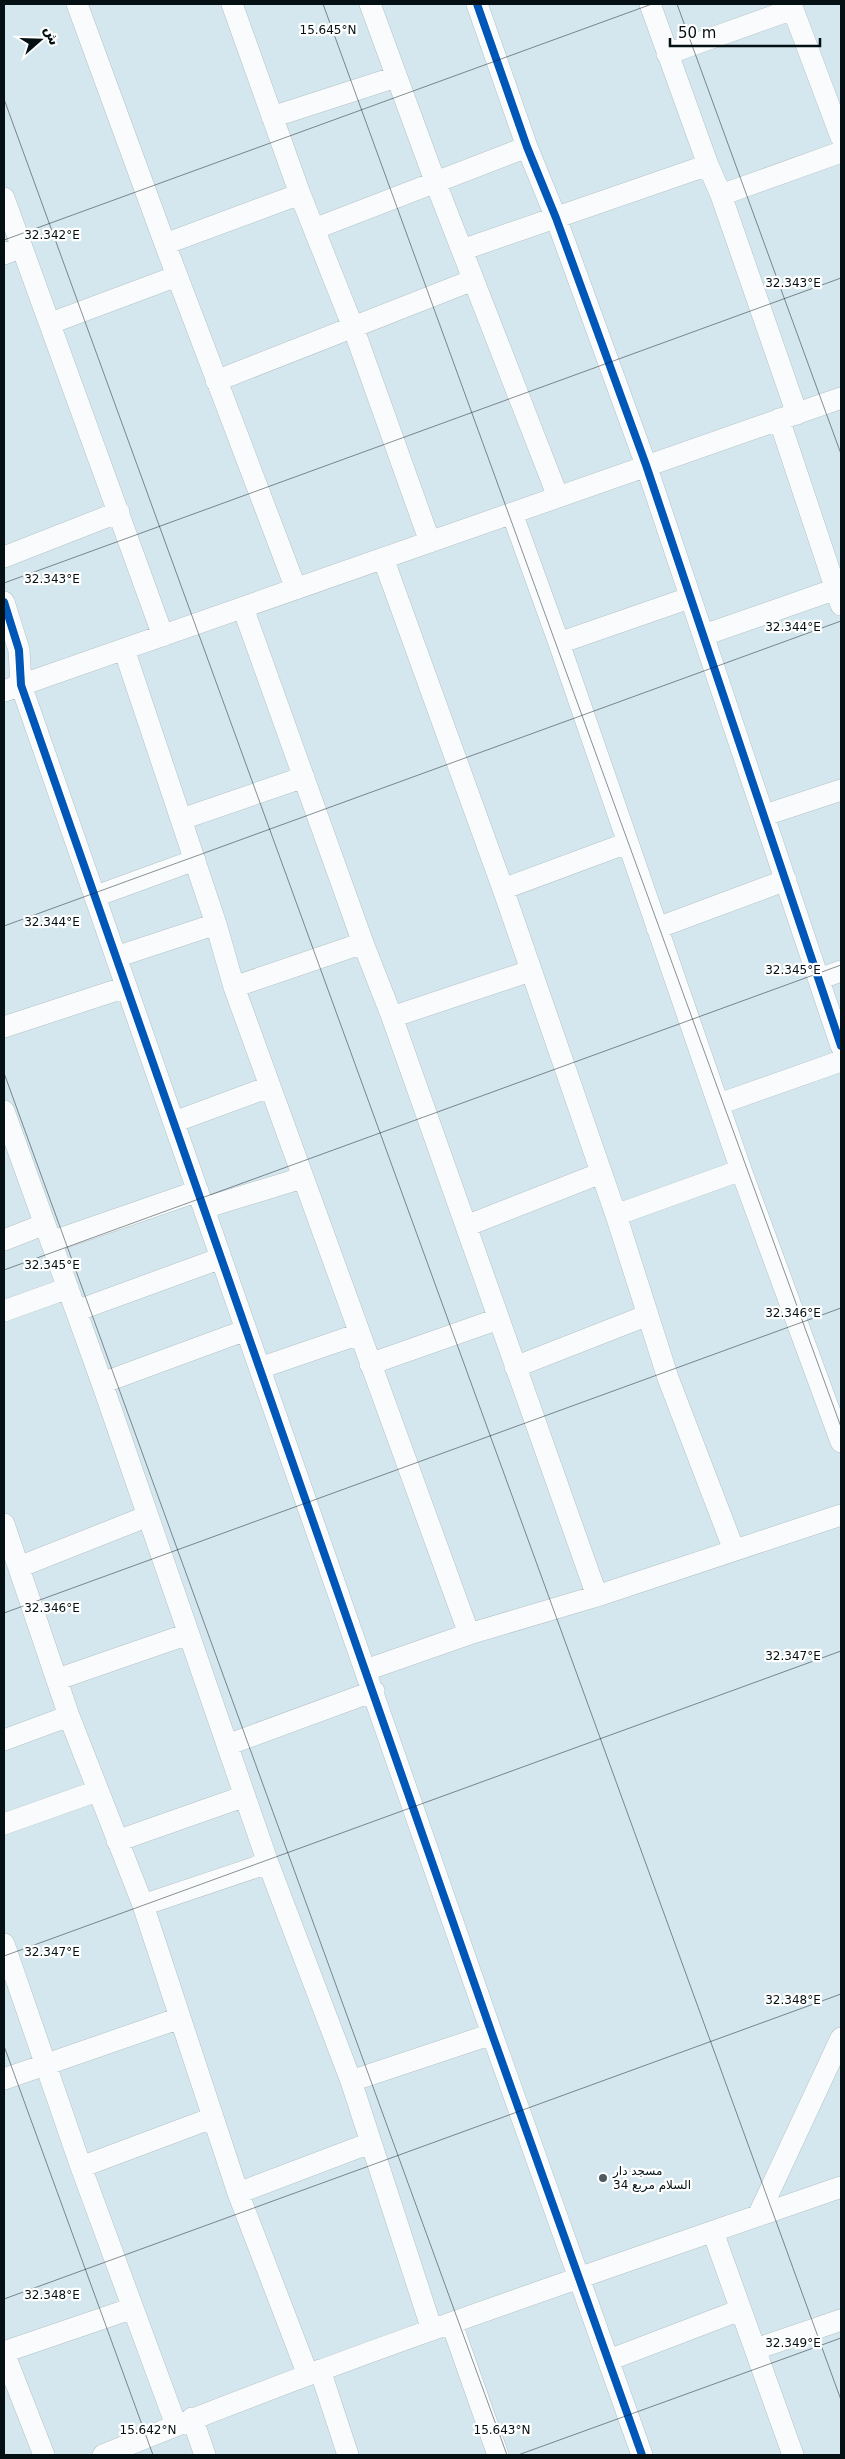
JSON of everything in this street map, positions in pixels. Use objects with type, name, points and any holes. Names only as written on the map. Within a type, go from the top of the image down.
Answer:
[{"type":"street","points":[[77,4],[216,381],[296,588]]},
{"type":"street","points":[[232,4],[300,194],[353,327],[430,542]]},
{"type":"street","points":[[370,4],[435,181],[558,497]]},
{"type":"street","points":[[478,4],[528,147],[556,218],[646,465],[689,598],[704,635],[841,1046]]},
{"type":"street","points":[[650,4],[721,195],[788,416],[839,597],[704,635]]},
{"type":"street","points":[[667,54],[792,6],[837,110],[841,137]]},
{"type":"street","points":[[272,117],[396,77]]},
{"type":"street","points":[[314,229],[435,181],[528,147]]},
{"type":"street","points":[[721,195],[841,152]]},
{"type":"street","points":[[462,250],[708,164]]},
{"type":"street","points":[[165,244],[300,194]]},
{"type":"street","points":[[4,198],[13,251],[51,323],[163,636]]},
{"type":"street","points":[[51,323],[177,276]]},
{"type":"street","points":[[216,381],[473,280]]},
{"type":"street","points":[[12,688],[841,398]]},
{"type":"street","points":[[4,557],[119,512]]},
{"type":"street","points":[[512,513],[559,643],[741,1170],[841,1442]]},
{"type":"street","points":[[383,558],[503,889],[616,1215],[668,1378],[734,1550]]},
{"type":"street","points":[[559,643],[689,598]]},
{"type":"street","points":[[4,602],[19,650],[12,688],[96,896],[126,987],[374,1691],[492,2034],[642,2455]]},
{"type":"street","points":[[243,608],[363,943],[392,1017],[596,1596]]},
{"type":"street","points":[[124,649],[182,819],[234,987],[269,1087],[469,1634]]},
{"type":"street","points":[[182,819],[304,777]]},
{"type":"street","points":[[765,815],[841,790]]},
{"type":"street","points":[[503,889],[627,843]]},
{"type":"street","points":[[96,896],[195,860]]},
{"type":"street","points":[[657,928],[786,880]]},
{"type":"street","points":[[116,957],[216,924]]},
{"type":"street","points":[[234,987],[363,943]]},
{"type":"street","points":[[392,1017],[530,970]]},
{"type":"street","points":[[819,979],[841,971]]},
{"type":"street","points":[[4,1027],[126,987]]},
{"type":"street","points":[[719,1104],[841,1061]]},
{"type":"street","points":[[174,1122],[269,1087]]},
{"type":"street","points":[[4,1111],[102,1383],[268,1863],[351,2081],[432,2330]]},
{"type":"street","points":[[616,1215],[741,1170]]},
{"type":"street","points":[[466,1226],[601,1173]]},
{"type":"street","points":[[4,1240],[48,1233],[302,1178]]},
{"type":"street","points":[[76,1311],[221,1258]]},
{"type":"street","points":[[4,1311],[68,1288]]},
{"type":"street","points":[[515,1367],[648,1315]]},
{"type":"street","points":[[370,1364],[498,1319]]},
{"type":"street","points":[[102,1383],[246,1330]]},
{"type":"street","points":[[260,1368],[359,1334]]},
{"type":"street","points":[[366,1670],[469,1634],[596,1596],[841,1515]]},
{"type":"street","points":[[19,1567],[148,1516]]},
{"type":"street","points":[[4,1524],[69,1716],[143,1905],[238,2193],[348,2455]]},
{"type":"street","points":[[58,1679],[188,1634]]},
{"type":"street","points":[[227,1745],[374,1691]]},
{"type":"street","points":[[4,1740],[69,1716]]},
{"type":"street","points":[[4,1824],[97,1790]]},
{"type":"street","points":[[117,1841],[245,1796]]},
{"type":"street","points":[[143,1905],[268,1863]]},
{"type":"street","points":[[5,1952],[133,2308],[184,2422],[205,2455]]},
{"type":"street","points":[[4,2079],[180,2018]]},
{"type":"street","points":[[351,2081],[492,2034]]},
{"type":"street","points":[[758,2216],[841,2038]]},
{"type":"street","points":[[81,2167],[212,2118]]},
{"type":"street","points":[[238,2193],[370,2142]]},
{"type":"street","points":[[103,2455],[184,2422],[432,2330],[758,2216],[841,2189]]},
{"type":"street","points":[[713,2232],[792,2455]]},
{"type":"street","points":[[44,2455],[4,2353],[133,2308]]},
{"type":"street","points":[[609,2360],[740,2310]]},
{"type":"street","points":[[756,2349],[841,2320]]},
{"type":"street","points":[[452,2324],[498,2455]]},
{"type":"cycle path","points":[[477,4],[527,147],[556,218],[646,465],[841,1046]]},
{"type":"cycle path","points":[[4,602],[19,650],[21,685],[492,2034],[642,2455]]},
{"type":"place","name":"مسجد دار السلام مربع 34","points":[[603,2178]]}]
